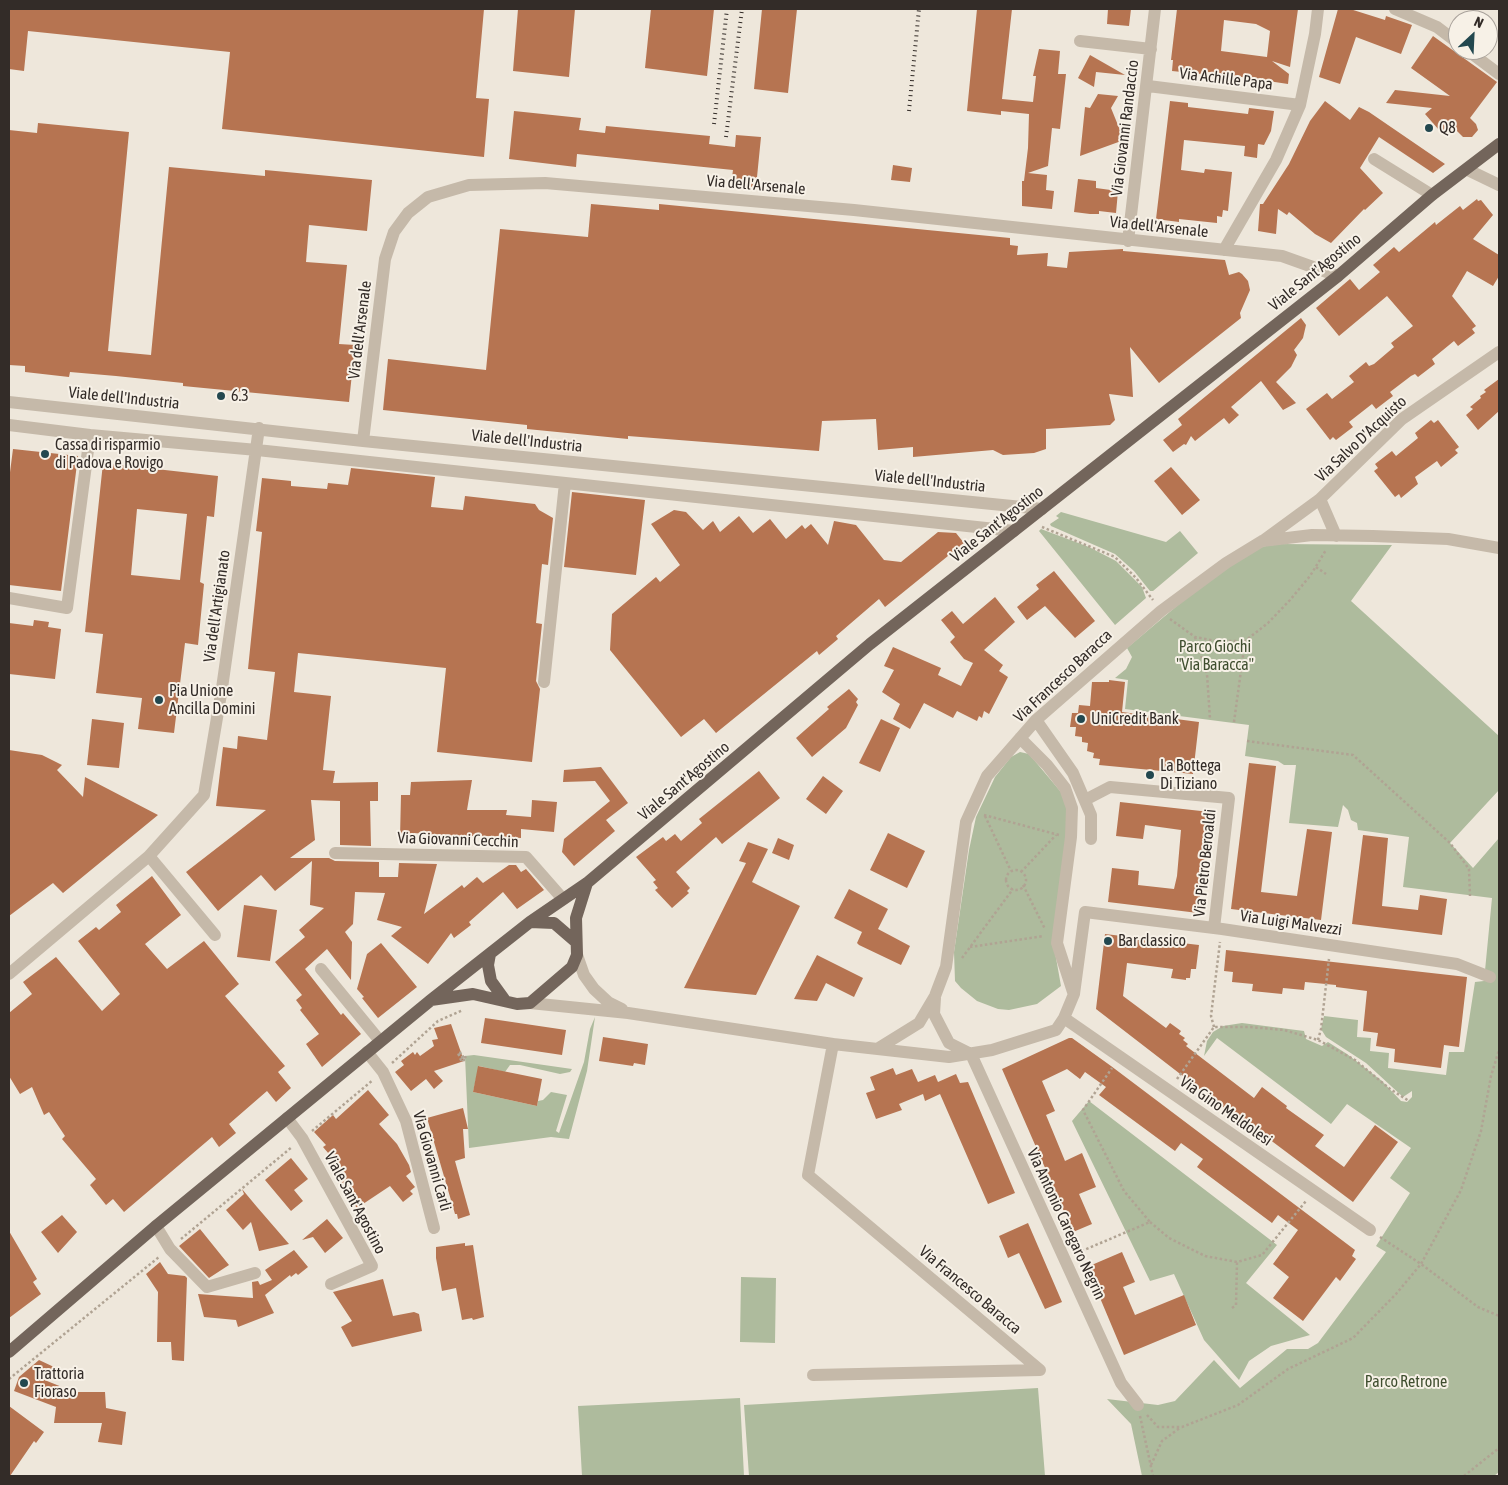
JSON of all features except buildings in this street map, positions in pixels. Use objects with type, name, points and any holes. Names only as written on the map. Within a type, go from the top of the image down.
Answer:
[{"type":"main road","name":"Viale Sant'Agostino","points":[[9,1352],[156,1226],[380,1041],[530,922],[562,898],[587,883],[870,644],[1338,276],[1432,195],[1468,170],[1499,144]]},
{"type":"main road","points":[[431,1000],[473,994],[504,999],[517,1004],[530,1003],[572,967],[576,948],[576,918],[587,883]]},
{"type":"main road","points":[[530,922],[554,923],[576,948]]},
{"type":"main road","points":[[490,954],[488,965],[491,981],[504,999]]},
{"type":"street","name":"Via Giovanni Randaccio","points":[[1128,241],[1148,86],[1155,9]]},
{"type":"street","points":[[1224,250],[1276,160],[1300,105],[1315,34],[1318,9]]},
{"type":"street","points":[[1395,9],[1437,27],[1448,35]]},
{"type":"street","name":"Via Giovanni Randaccio","points":[[1080,41],[1151,49]]},
{"type":"street","points":[[1480,60],[1499,74]]},
{"type":"street","name":"Via Achille Papa","points":[[1148,86],[1300,105]]},
{"type":"street","points":[[1374,159],[1432,195]]},
{"type":"street","points":[[1468,170],[1499,184]]},
{"type":"street","name":"Via dell'Arsenale","points":[[363,441],[385,258],[394,232],[408,213],[428,197],[469,185],[545,183],[854,210],[1128,241],[1282,256],[1338,276]]},
{"type":"street","name":"Via Salvo D'Acquisto","points":[[1262,542],[1320,499],[1402,419],[1499,352]]},
{"type":"street","name":"Viale dell'Industria","points":[[9,402],[259,428],[363,441],[1042,509]]},
{"type":"street","points":[[9,425],[1014,531]]},
{"type":"street","name":"Via dell'Artigianato","points":[[9,974],[149,856],[204,795],[259,428]]},
{"type":"street","points":[[9,598],[67,608],[90,435]]},
{"type":"street","points":[[544,682],[565,483]]},
{"type":"street","points":[[1320,499],[1336,536]]},
{"type":"street","name":"Via Francesco Baracca","points":[[877,1049],[919,1023],[935,996],[947,960],[966,822],[987,776],[1036,720],[1162,611],[1226,563],[1262,542],[1312,535],[1448,538],[1499,548]]},
{"type":"street","points":[[1036,720],[1073,773],[1091,815],[1091,839]]},
{"type":"street","points":[[530,1003],[628,1013],[832,1044],[949,1057],[992,1050],[1056,1030],[1064,1018],[1074,994],[1057,943],[1071,836],[1072,808],[1065,788],[1048,765],[1020,738]]},
{"type":"street","name":"Via Pietro Beroaldi","points":[[1085,800],[1110,787],[1229,798],[1218,928]]},
{"type":"street","name":"Via Giovanni Cecchin","points":[[336,853],[526,857],[562,898]]},
{"type":"street","points":[[149,856],[215,935]]},
{"type":"street","name":"Via Luigi Malvezzi","points":[[1074,994],[1085,912],[1218,928],[1457,964],[1490,977]]},
{"type":"street","points":[[576,948],[584,975],[594,989],[608,1002],[628,1013]]},
{"type":"street","points":[[321,969],[380,1041]]},
{"type":"street","points":[[935,996],[934,1014],[949,1042],[971,1054]]},
{"type":"street","name":"Via Gino Meldolesi","points":[[1064,1018],[1370,1230]]},
{"type":"street","name":"Via Francesco Baracca","points":[[813,1375],[1040,1370],[808,1175],[832,1044]]},
{"type":"street","name":"Via Giovanni Carli","points":[[367,1052],[383,1072],[406,1120],[434,1228]]},
{"type":"street","name":"Via Antonio Caregaro Negrin","points":[[971,1054],[1121,1383],[1138,1405]]},
{"type":"street","name":"Viale Sant'Agostino","points":[[287,1118],[302,1138],[372,1266],[331,1284]]},
{"type":"street","points":[[156,1226],[170,1249],[206,1287],[255,1273]]},
{"type":"path","points":[[1316,566],[1326,574]]},
{"type":"path","points":[[1195,637],[1207,674],[1210,719]]},
{"type":"path","points":[[1234,722],[1245,641]]},
{"type":"path","points":[[1246,741],[1353,755],[1450,844],[1469,869],[1470,896]]},
{"type":"path","points":[[971,810],[986,816],[1056,835],[1071,836]]},
{"type":"path","points":[[986,816],[1011,871]]},
{"type":"path","points":[[1021,872],[1056,835]]},
{"type":"path","points":[[1011,871],[1021,872]]},
{"type":"path","points":[[1011,871],[1006,879],[1006,883],[1013,889]]},
{"type":"path","points":[[947,960],[960,961],[1013,889],[1024,885],[1025,878],[1021,872]]},
{"type":"path","points":[[1214,1027],[1211,1016],[1218,928]]},
{"type":"path","points":[[969,947],[1048,936]]},
{"type":"path","points":[[1318,1040],[1321,1029],[1330,945]]},
{"type":"path","points":[[9,1379],[170,1249],[383,1072],[438,1021],[469,1008]]},
{"type":"path","points":[[1214,1027],[1284,1030],[1318,1040],[1355,1060],[1390,1089],[1409,1101]]},
{"type":"path","points":[[1169,1091],[1214,1027]]},
{"type":"path","points":[[1150,1465],[1162,1441],[1182,1426],[1238,1405],[1288,1369],[1353,1338],[1421,1264],[1460,1190],[1481,1131],[1491,1076],[1499,1050]]},
{"type":"path","points":[[1120,1057],[1083,1110],[1124,1191],[1150,1222],[1170,1238],[1205,1256],[1237,1262],[1262,1255],[1314,1191]]},
{"type":"path","points":[[1064,1259],[1150,1222]]},
{"type":"path","points":[[1370,1230],[1421,1264],[1478,1308],[1499,1316]]},
{"type":"path","points":[[1232,1308],[1236,1305],[1237,1262]]},
{"type":"path","points":[[1138,1405],[1158,1426],[1182,1426]]},
{"type":"path","points":[[1138,1405],[1152,1476]]},
{"type":"path","points":[[1464,1476],[1499,1448]]},
{"type":"green space","points":[[1061,512],[1166,542],[1180,531],[1198,553],[1153,591],[1150,591],[1134,571],[1115,554],[1051,526],[1050,524],[1059,518],[1056,516]]},
{"type":"green space","points":[[1041,529],[1089,547],[1116,561],[1142,587],[1146,598],[1115,625],[1039,531]]},
{"type":"green space","points":[[1281,544],[1392,545],[1351,601],[1499,736],[1499,790],[1450,843],[1473,868],[1499,838],[1499,1472],[1494,1476],[1142,1476],[1131,1424],[1107,1399],[1158,1405],[1175,1401],[1214,1360],[1240,1388],[1287,1349],[1308,1349],[1318,1343],[1386,1252],[1376,1246],[1410,1193],[1390,1178],[1411,1148],[1347,1104],[1331,1124],[1217,1038],[1204,1056],[1207,1041],[1213,1032],[1223,1026],[1242,1023],[1304,1031],[1306,1039],[1322,1046],[1328,1042],[1347,1054],[1382,1081],[1401,1101],[1407,1102],[1412,1097],[1412,1091],[1403,1097],[1366,1063],[1326,1037],[1321,1029],[1324,1016],[1358,1020],[1357,1037],[1371,1038],[1370,1051],[1389,1053],[1388,1068],[1446,1075],[1449,1052],[1464,1052],[1475,982],[1484,981],[1492,898],[1403,887],[1409,837],[1358,830],[1357,823],[1351,820],[1348,810],[1343,805],[1338,827],[1289,823],[1296,765],[1284,765],[1278,761],[1245,756],[1249,725],[1125,709],[1128,680],[1115,678],[1126,669],[1132,657],[1127,648],[1223,567],[1259,547]]},
{"type":"green space","points":[[1020,752],[1029,754],[1066,798],[1069,821],[1053,941],[1061,986],[1037,1004],[1009,1010],[998,1009],[977,1001],[961,988],[955,981],[954,952],[969,850],[976,817],[995,777],[1011,757]]},
{"type":"green space","points":[[595,1017],[587,1071],[569,1139],[551,1137],[469,1148],[465,1056],[474,1055],[572,1069],[570,1072],[560,1074],[520,1065],[510,1065],[505,1072],[479,1066],[473,1092],[537,1106],[538,1101],[543,1100],[551,1092],[567,1095],[556,1131],[559,1133],[584,1062],[590,1029]]},
{"type":"green space","points":[[1089,1101],[1277,1245],[1246,1283],[1310,1335],[1271,1346],[1249,1361],[1239,1380],[1204,1340],[1174,1274],[1150,1281],[1072,1121]]},
{"type":"green space","points":[[741,1277],[776,1278],[775,1343],[740,1342]]},
{"type":"green space","points":[[1038,1388],[1045,1476],[749,1476],[744,1405]]},
{"type":"green space","points":[[740,1398],[744,1476],[582,1476],[578,1406]]},
{"type":"railway","points":[[714,124],[727,9]]},
{"type":"railway","points":[[726,137],[742,9]]},
{"type":"railway","points":[[909,111],[919,9]]},
{"type":"place","name":"Q8","points":[[1429,128]]},
{"type":"place","name":"6.3","points":[[221,396]]},
{"type":"place","name":"Cassa di risparmio di Padova e Rovigo","points":[[45,454]]},
{"type":"place","name":"Pia Unione Ancilla Domini","points":[[159,700]]},
{"type":"place","name":"UniCredit Bank","points":[[1081,719]]},
{"type":"place","name":"La Bottega Di Tiziano","points":[[1150,775]]},
{"type":"place","name":"Bar classico","points":[[1108,941]]},
{"type":"place","name":"Trattoria Fioraso","points":[[24,1383]]},
{"type":"park label","name":"Parco Giochi \"Via Baracca\"","points":[[1215,656]]},
{"type":"park label","name":"Parco Retrone","points":[[1406,1382]]}]
